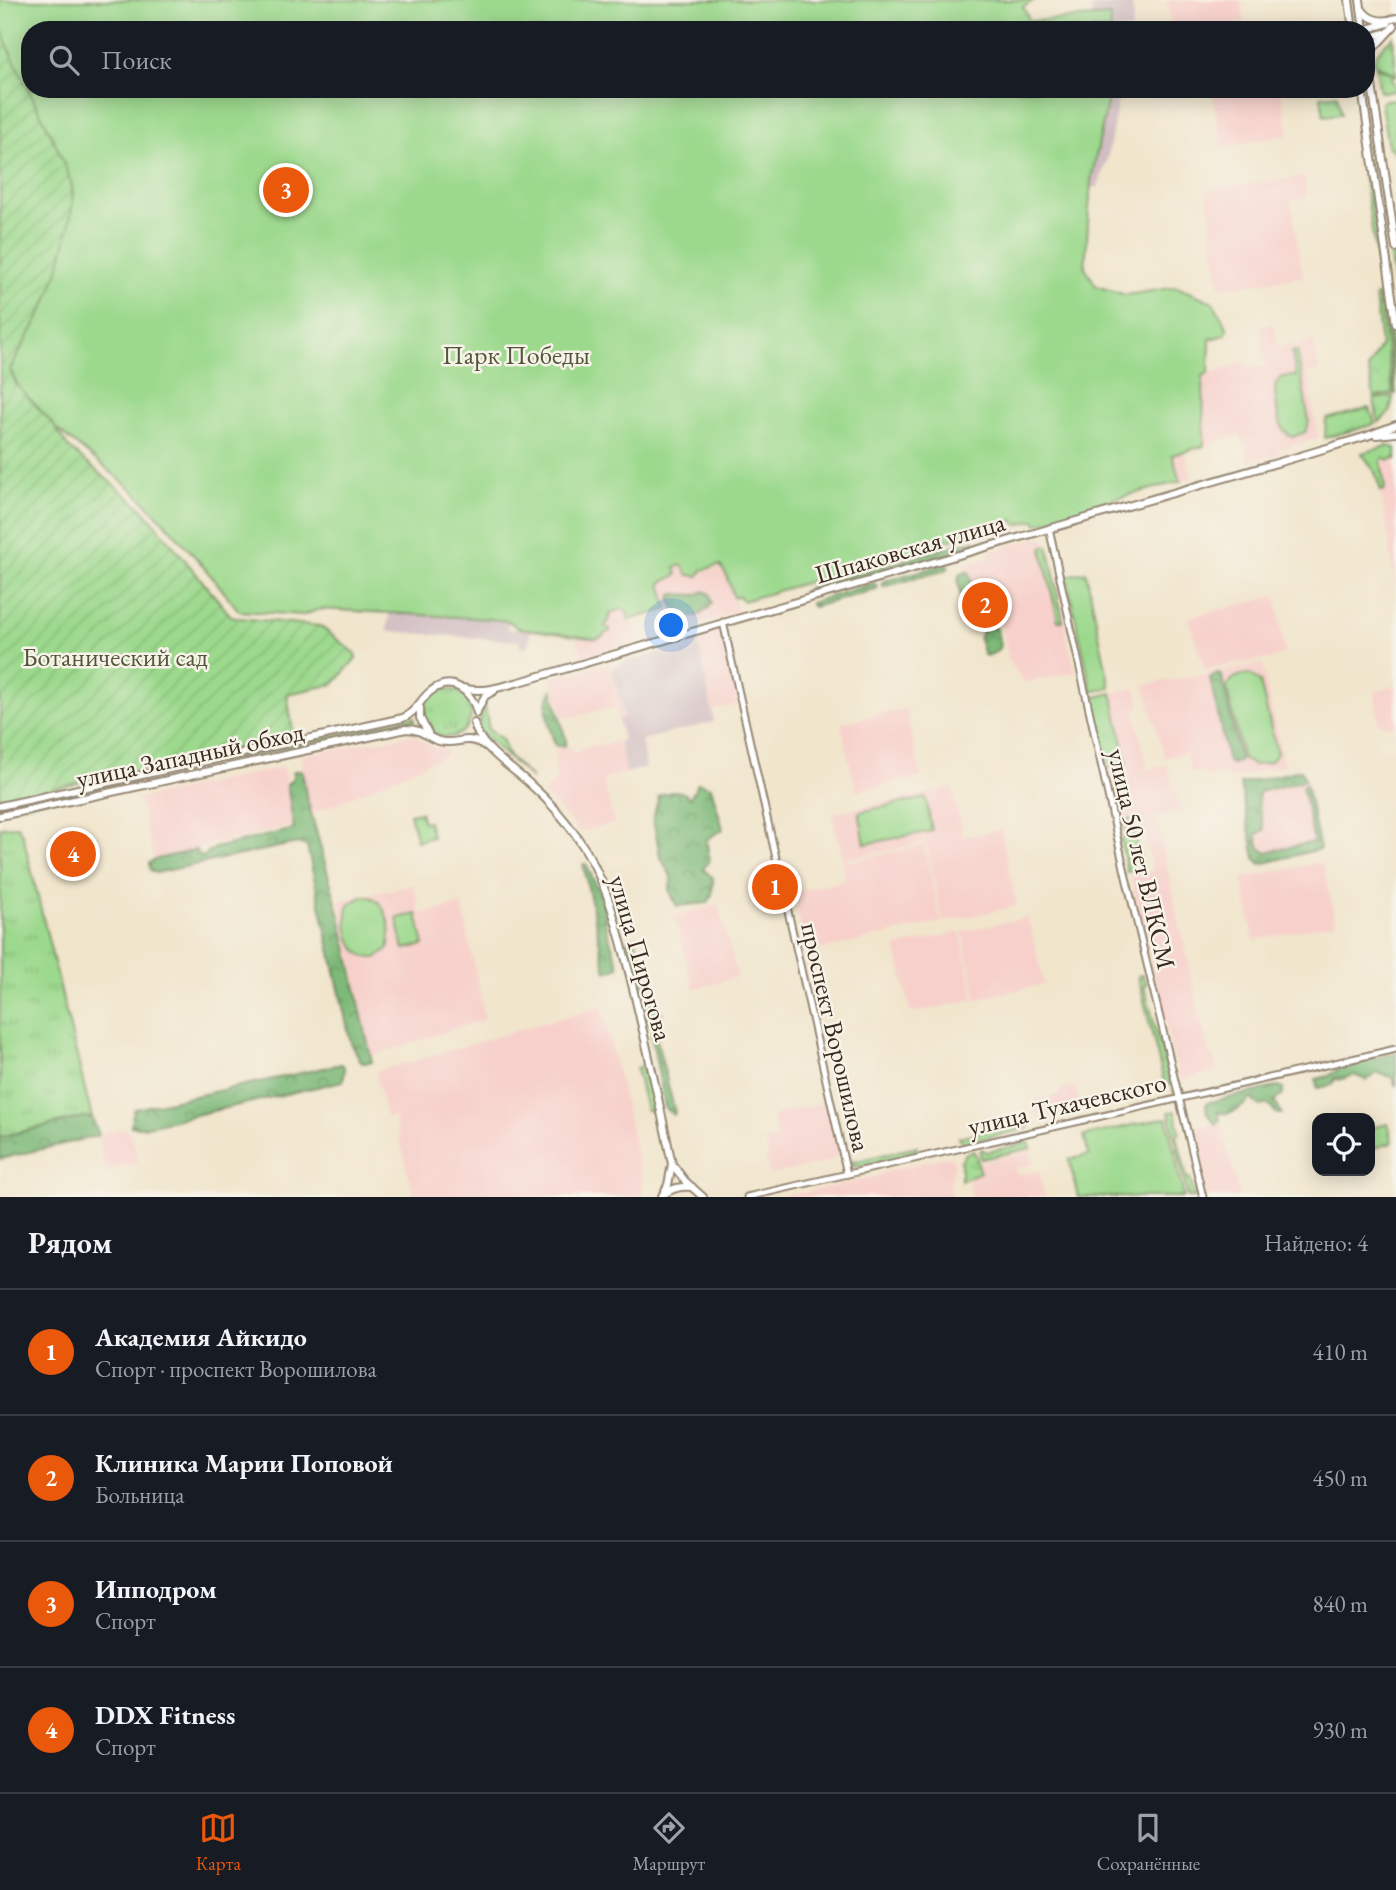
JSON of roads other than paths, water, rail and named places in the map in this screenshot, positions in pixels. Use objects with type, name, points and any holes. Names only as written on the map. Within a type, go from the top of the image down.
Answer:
[{"type":"main road","points":[[1349,0],[1352,21]]},
{"type":"main road","points":[[1360,0],[1363,21]]},
{"type":"main road","points":[[1361,8],[1375,20],[1396,22]]},
{"type":"main road","points":[[1375,27],[1396,22]]},
{"type":"main road","points":[[1375,35],[1396,22]]},
{"type":"main road","points":[[1375,45],[1396,22]]},
{"type":"main road","points":[[1363,98],[1396,324]]},
{"type":"main road","points":[[1374,98],[1396,248]]},
{"type":"main road","name":"Шпаковская улица","points":[[463,688],[481,691],[502,686],[1367,436],[1396,425]]},
{"type":"main road","name":"Шпаковская улица","points":[[1367,436],[1396,433]]},
{"type":"main road","points":[[477,713],[470,694],[463,688],[447,684],[431,691],[419,710],[423,726],[432,738],[447,742],[471,739],[495,753]]},
{"type":"main road","points":[[458,740],[470,731],[480,702],[502,686]]},
{"type":"main road","name":"улица Западный обход","points":[[0,806],[373,725],[411,715],[422,703]]},
{"type":"main road","name":"улица Пирогова","points":[[474,723],[478,735],[566,821],[606,888],[620,932],[672,1164],[668,1185],[662,1197]]},
{"type":"main road","name":"улица Западный обход","points":[[0,816],[388,732],[413,729],[432,738]]},
{"type":"main road","name":"улица Пирогова","points":[[672,1164],[685,1181],[701,1195]]},
{"type":"main road","points":[[662,1197],[671,1189],[682,1186],[694,1188]]},
{"type":"street","name":"улица 50 лет ВЛКСМ","points":[[1049,528],[1126,877],[1203,1197]]},
{"type":"street","name":"проспект Ворошилова","points":[[723,622],[847,1174]]},
{"type":"street","name":"улица Тухачевского","points":[[747,1197],[1396,1049]]},
{"type":"street","points":[[701,1195],[708,1197]]},
{"type":"place","name":"Ипподром","points":[[286,190]]},
{"type":"place","name":"Клиника Марии Поповой","points":[[985,605]]},
{"type":"place","name":"DDX Fitness","points":[[73,854]]},
{"type":"place","name":"Академия Айкидо","points":[[775,887]]},
{"type":"park label","name":"Парк Победы","points":[[516,355]]},
{"type":"park label","name":"Ботанический сад","points":[[115,657]]}]
